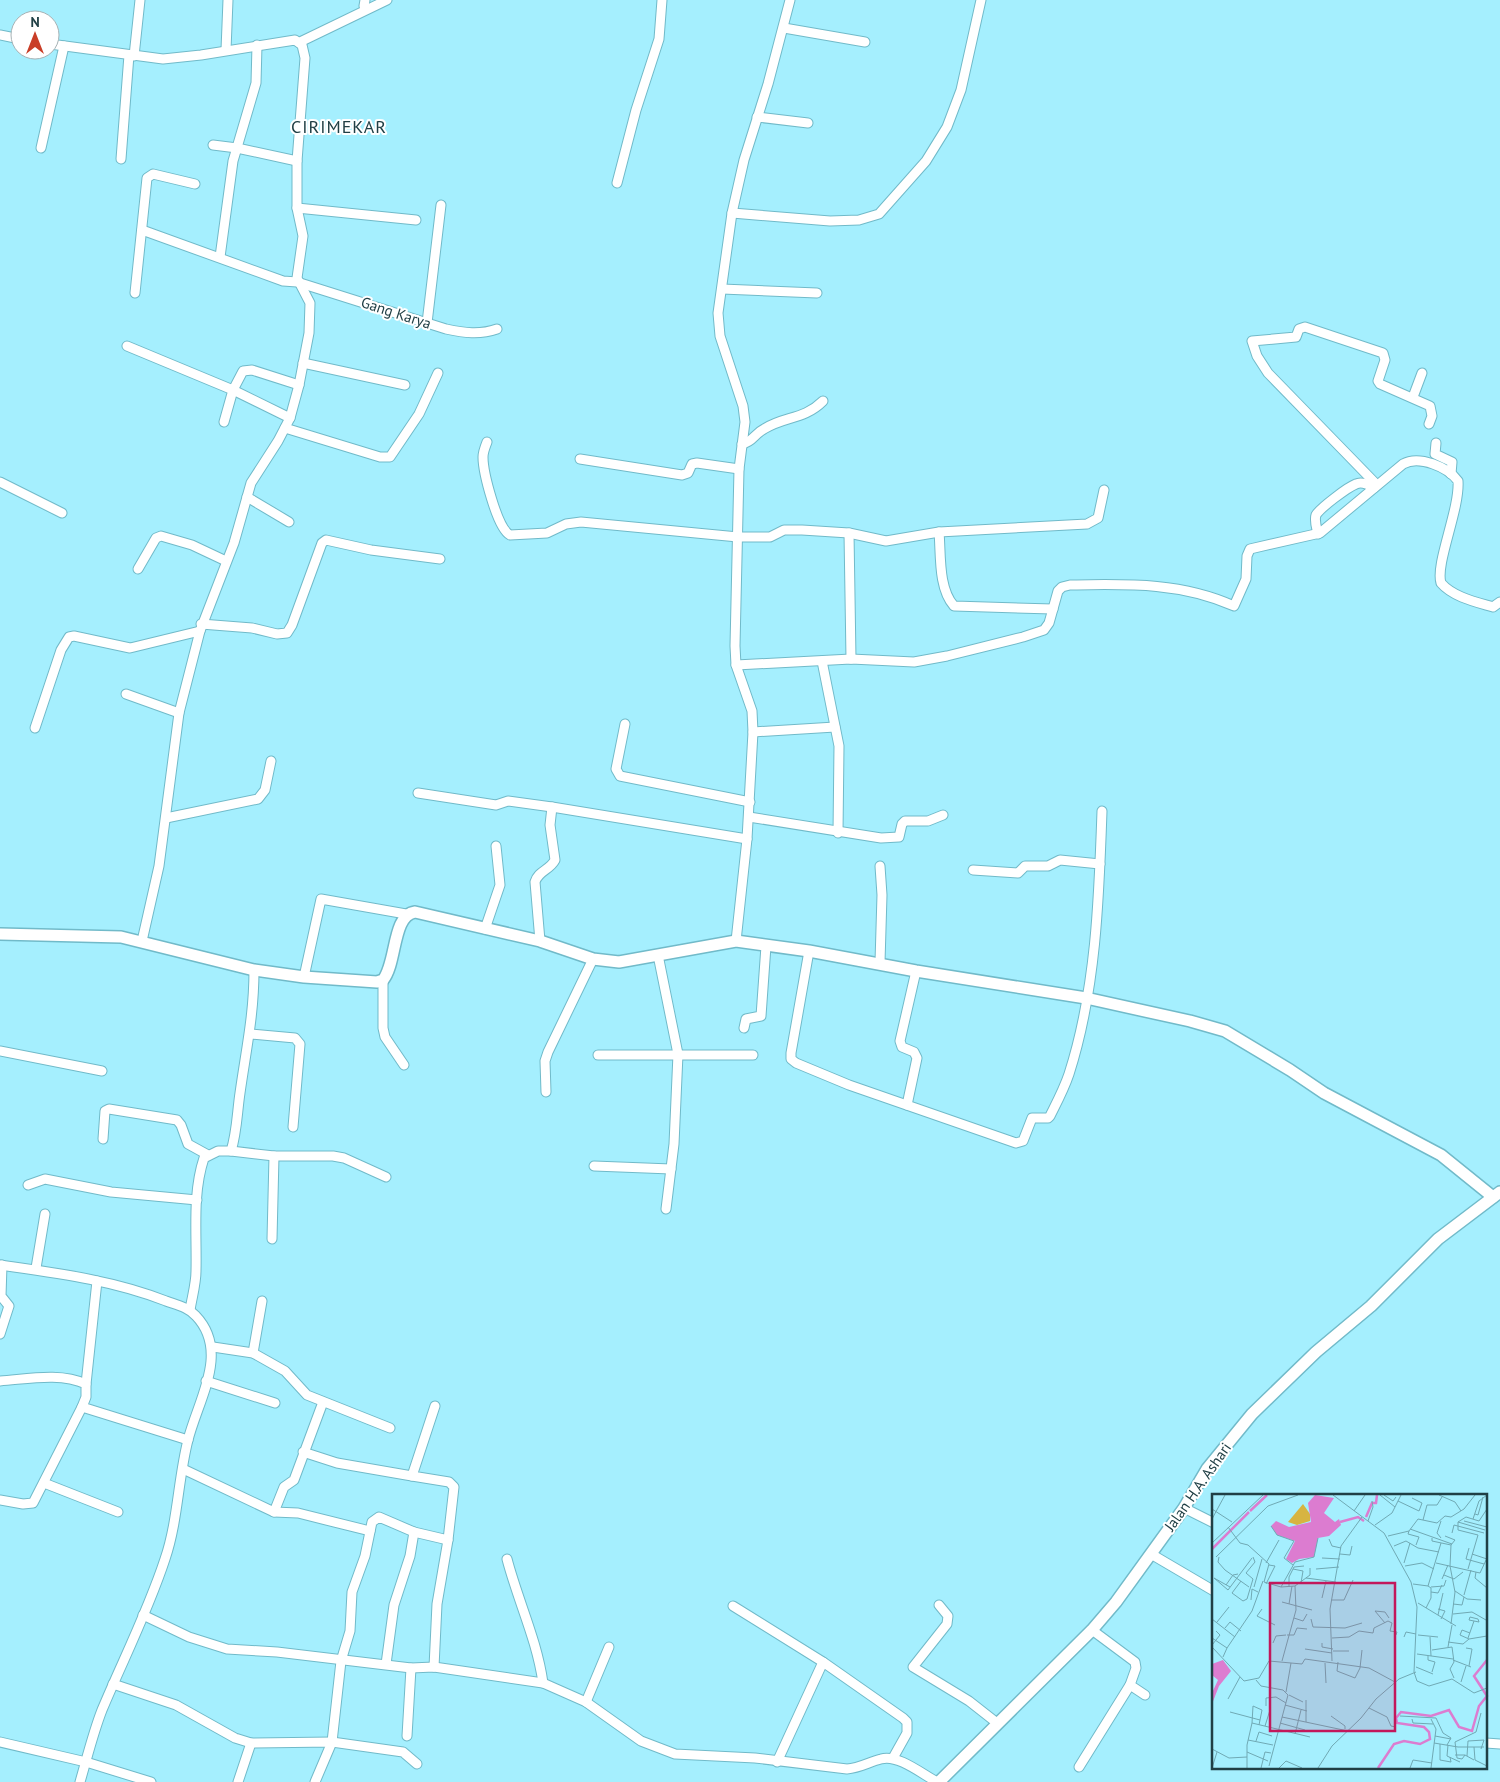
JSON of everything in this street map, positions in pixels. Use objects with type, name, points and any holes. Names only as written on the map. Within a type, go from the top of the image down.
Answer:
[{"type":"street","points":[[121,159],[140,0]]},
{"type":"street","points":[[226,50],[228,0]]},
{"type":"street","points":[[60,45],[132,56],[183,58],[283,41],[300,42],[387,0]]},
{"type":"street","points":[[617,184],[636,110],[659,39],[662,0]]},
{"type":"street","points":[[736,941],[749,817],[753,732],[752,711],[736,665],[735,627],[739,469],[745,422],[743,406],[718,324],[732,213],[744,160],[784,28],[790,0]]},
{"type":"street","points":[[732,213],[830,221],[859,220],[879,214],[926,161],[947,127],[960,90],[981,0]]},
{"type":"street","points":[[784,28],[865,42]]},
{"type":"street","points":[[142,941],[160,866],[179,713],[201,627],[226,561],[254,476],[290,418],[303,363],[311,313],[307,297],[296,275],[304,236],[297,208],[296,161],[306,58],[300,42]]},
{"type":"street","points":[[220,257],[227,190],[256,83],[257,45]]},
{"type":"street","points":[[41,148],[64,46]]},
{"type":"street","points":[[757,117],[808,123]]},
{"type":"street","points":[[213,145],[237,148],[296,161]]},
{"type":"street","points":[[135,293],[148,176],[152,174],[195,184]]},
{"type":"street","points":[[426,323],[440,205]]},
{"type":"street","points":[[297,208],[416,220]]},
{"type":"street","name":"Gang Karya","points":[[142,230],[283,281],[298,282],[426,323],[463,332],[486,332],[497,329]]},
{"type":"street","points":[[722,288],[817,293]]},
{"type":"street","points":[[1376,487],[1273,378],[1257,356],[1252,341],[1296,336],[1299,328],[1305,327],[1368,347],[1385,355],[1378,382],[1430,406],[1432,416],[1429,424]]},
{"type":"street","points":[[127,346],[233,390],[290,418]]},
{"type":"street","points":[[303,363],[405,385]]},
{"type":"street","points":[[224,422],[239,374],[246,370],[299,385]]},
{"type":"street","points":[[285,428],[380,457],[390,457],[419,414],[438,373]]},
{"type":"street","points":[[1413,397],[1422,373]]},
{"type":"street","points":[[742,444],[752,441],[765,428],[810,412],[823,401]]},
{"type":"street","points":[[487,442],[483,458],[491,494],[501,526],[510,534],[547,533],[566,524],[581,522],[738,538],[771,537],[786,530],[849,533],[886,541],[939,532],[1091,523],[1099,515],[1104,490]]},
{"type":"street","points":[[1436,443],[1435,454],[1452,462],[1451,474]]},
{"type":"street","points":[[580,459],[682,475],[688,473],[692,464],[697,463],[739,469]]},
{"type":"street","points":[[736,665],[851,659],[914,662],[1023,638],[1044,630],[1050,623],[1058,591],[1062,587],[1070,585],[1146,584],[1198,592],[1234,606],[1246,579],[1247,556],[1250,549],[1318,534],[1403,464],[1411,460],[1431,464],[1451,474],[1458,481],[1459,489],[1440,574],[1441,584],[1457,594],[1493,607],[1500,602]]},
{"type":"street","points":[[0,482],[62,513]]},
{"type":"street","points":[[1318,534],[1315,519],[1325,506],[1356,484],[1376,487]]},
{"type":"street","points":[[246,497],[289,522]]},
{"type":"street","points":[[939,532],[943,580],[954,606],[1052,609]]},
{"type":"street","points":[[849,533],[851,659]]},
{"type":"street","points":[[138,569],[156,538],[161,536],[192,545],[226,561]]},
{"type":"street","points":[[35,728],[62,650],[69,638],[74,636],[130,648],[201,627],[239,626],[277,634],[287,634],[322,543],[326,540],[371,550],[440,559]]},
{"type":"street","points":[[822,661],[835,726],[840,768],[838,832]]},
{"type":"street","points":[[126,694],[179,713]]},
{"type":"street","points":[[626,724],[616,769],[620,776],[750,802]]},
{"type":"street","points":[[753,732],[835,726]]},
{"type":"street","points":[[166,818],[258,799],[265,790],[271,761]]},
{"type":"street","points":[[418,793],[496,805],[508,801],[552,807],[747,839]]},
{"type":"street","points":[[540,941],[535,882],[537,875],[553,864],[555,860],[550,825],[552,807]]},
{"type":"street","points":[[809,951],[791,1059],[823,1074],[907,1105],[1016,1143],[1023,1141],[1032,1118],[1050,1117],[1069,1076],[1086,998],[1093,954],[1102,811]]},
{"type":"street","points":[[749,817],[870,837],[896,837],[900,835],[902,824],[905,821],[928,821],[943,815]]},
{"type":"street","points":[[485,929],[500,885],[496,846]]},
{"type":"street","points":[[973,870],[1018,873],[1025,866],[1048,866],[1060,860],[1100,864]]},
{"type":"street","points":[[880,866],[882,895],[880,962]]},
{"type":"street","points":[[304,977],[321,899],[406,914],[422,912],[540,941],[593,959],[619,962],[736,941],[880,962],[916,971],[1086,998],[1166,1015],[1225,1031],[1330,1097],[1441,1155],[1496,1194]]},
{"type":"street","points":[[404,1065],[385,1037],[383,1028],[383,980],[390,968],[401,922],[406,914]]},
{"type":"street","points":[[0,934],[102,936],[142,941],[182,954],[254,970],[304,977],[372,982],[383,980]]},
{"type":"street","points":[[744,1028],[746,1019],[761,1016],[766,946]]},
{"type":"street","points":[[658,955],[678,1054],[671,1169],[666,1209]]},
{"type":"street","points":[[546,1092],[545,1061],[548,1052],[593,959]]},
{"type":"street","points":[[231,1151],[251,1034],[254,1006],[254,970]]},
{"type":"street","points":[[907,1105],[917,1058],[914,1052],[902,1047],[900,1041],[916,971]]},
{"type":"street","points":[[251,1034],[296,1038],[300,1044],[293,1127]]},
{"type":"street","points":[[0,1051],[102,1071]]},
{"type":"street","points":[[598,1055],[753,1055]]},
{"type":"street","points":[[103,1138],[105,1111],[109,1109],[177,1120],[181,1125],[188,1144],[208,1155]]},
{"type":"street","points":[[190,1310],[196,1273],[194,1230],[197,1200],[203,1162],[208,1155],[218,1151],[231,1151],[274,1156],[333,1156],[344,1158],[386,1177]]},
{"type":"street","points":[[272,1239],[274,1156]]},
{"type":"street","points":[[594,1166],[671,1169]]},
{"type":"street","points":[[28,1185],[45,1179],[111,1192],[197,1200]]},
{"type":"street","name":"Jalan H.A. Ashari","points":[[938,1782],[1092,1630],[1116,1602],[1184,1508],[1207,1469],[1269,1397],[1316,1352],[1371,1306],[1438,1239],[1496,1194]]},
{"type":"street","points":[[36,1268],[45,1214]]},
{"type":"street","points":[[0,1334],[8,1310],[8,1303],[1,1296],[1,1265],[36,1268],[129,1288],[190,1310],[198,1318],[213,1347],[213,1357],[188,1440],[167,1552],[143,1615],[101,1712],[80,1782]]},
{"type":"street","points":[[0,1500],[23,1504],[33,1503],[82,1407],[86,1397],[97,1281]]},
{"type":"street","points":[[253,1353],[262,1301]]},
{"type":"street","points":[[213,1347],[253,1353],[276,1364],[292,1379],[302,1392],[390,1428]]},
{"type":"street","points":[[0,1381],[71,1378],[86,1384]]},
{"type":"street","points":[[206,1381],[275,1403]]},
{"type":"street","points":[[274,1512],[284,1487],[294,1480],[323,1402]]},
{"type":"street","points":[[412,1476],[435,1406]]},
{"type":"street","points":[[82,1407],[188,1440]]},
{"type":"street","points":[[304,1452],[336,1463],[449,1482],[454,1487],[438,1604],[434,1667]]},
{"type":"street","points":[[183,1469],[274,1512],[307,1514],[370,1531]]},
{"type":"street","points":[[44,1482],[118,1512]]},
{"type":"street","points":[[1184,1508],[1212,1522]]},
{"type":"street","points":[[315,1782],[332,1742],[341,1661],[350,1631],[352,1590],[365,1556],[374,1518],[379,1517],[414,1532],[448,1540]]},
{"type":"street","points":[[386,1664],[394,1605],[410,1556],[414,1532]]},
{"type":"street","points":[[1151,1554],[1212,1591]]},
{"type":"street","points":[[507,1559],[516,1593],[534,1640],[543,1682]]},
{"type":"street","points":[[939,1605],[948,1616],[947,1624],[913,1667],[969,1702],[997,1723]]},
{"type":"street","points":[[733,1606],[823,1662],[908,1722],[907,1733],[893,1758]]},
{"type":"street","points":[[143,1615],[189,1638],[213,1646],[411,1668],[434,1667],[543,1682],[586,1702],[629,1734],[676,1754],[755,1758],[847,1769],[859,1768],[882,1758],[893,1758],[938,1782]]},
{"type":"street","points":[[1079,1767],[1130,1684],[1136,1668],[1135,1662],[1092,1630]]},
{"type":"street","points":[[586,1702],[609,1647]]},
{"type":"street","points":[[777,1762],[823,1662]]},
{"type":"street","points":[[407,1736],[411,1668]]},
{"type":"street","points":[[114,1684],[176,1705],[235,1738],[251,1743],[332,1742],[403,1752],[417,1764]]},
{"type":"street","points":[[1130,1684],[1145,1695]]},
{"type":"street","points":[[0,1742],[86,1762],[152,1782]]},
{"type":"street","points":[[238,1782],[251,1743]]},
{"type":"district","name":"CIRIMEKAR","points":[[339,127]]}]
